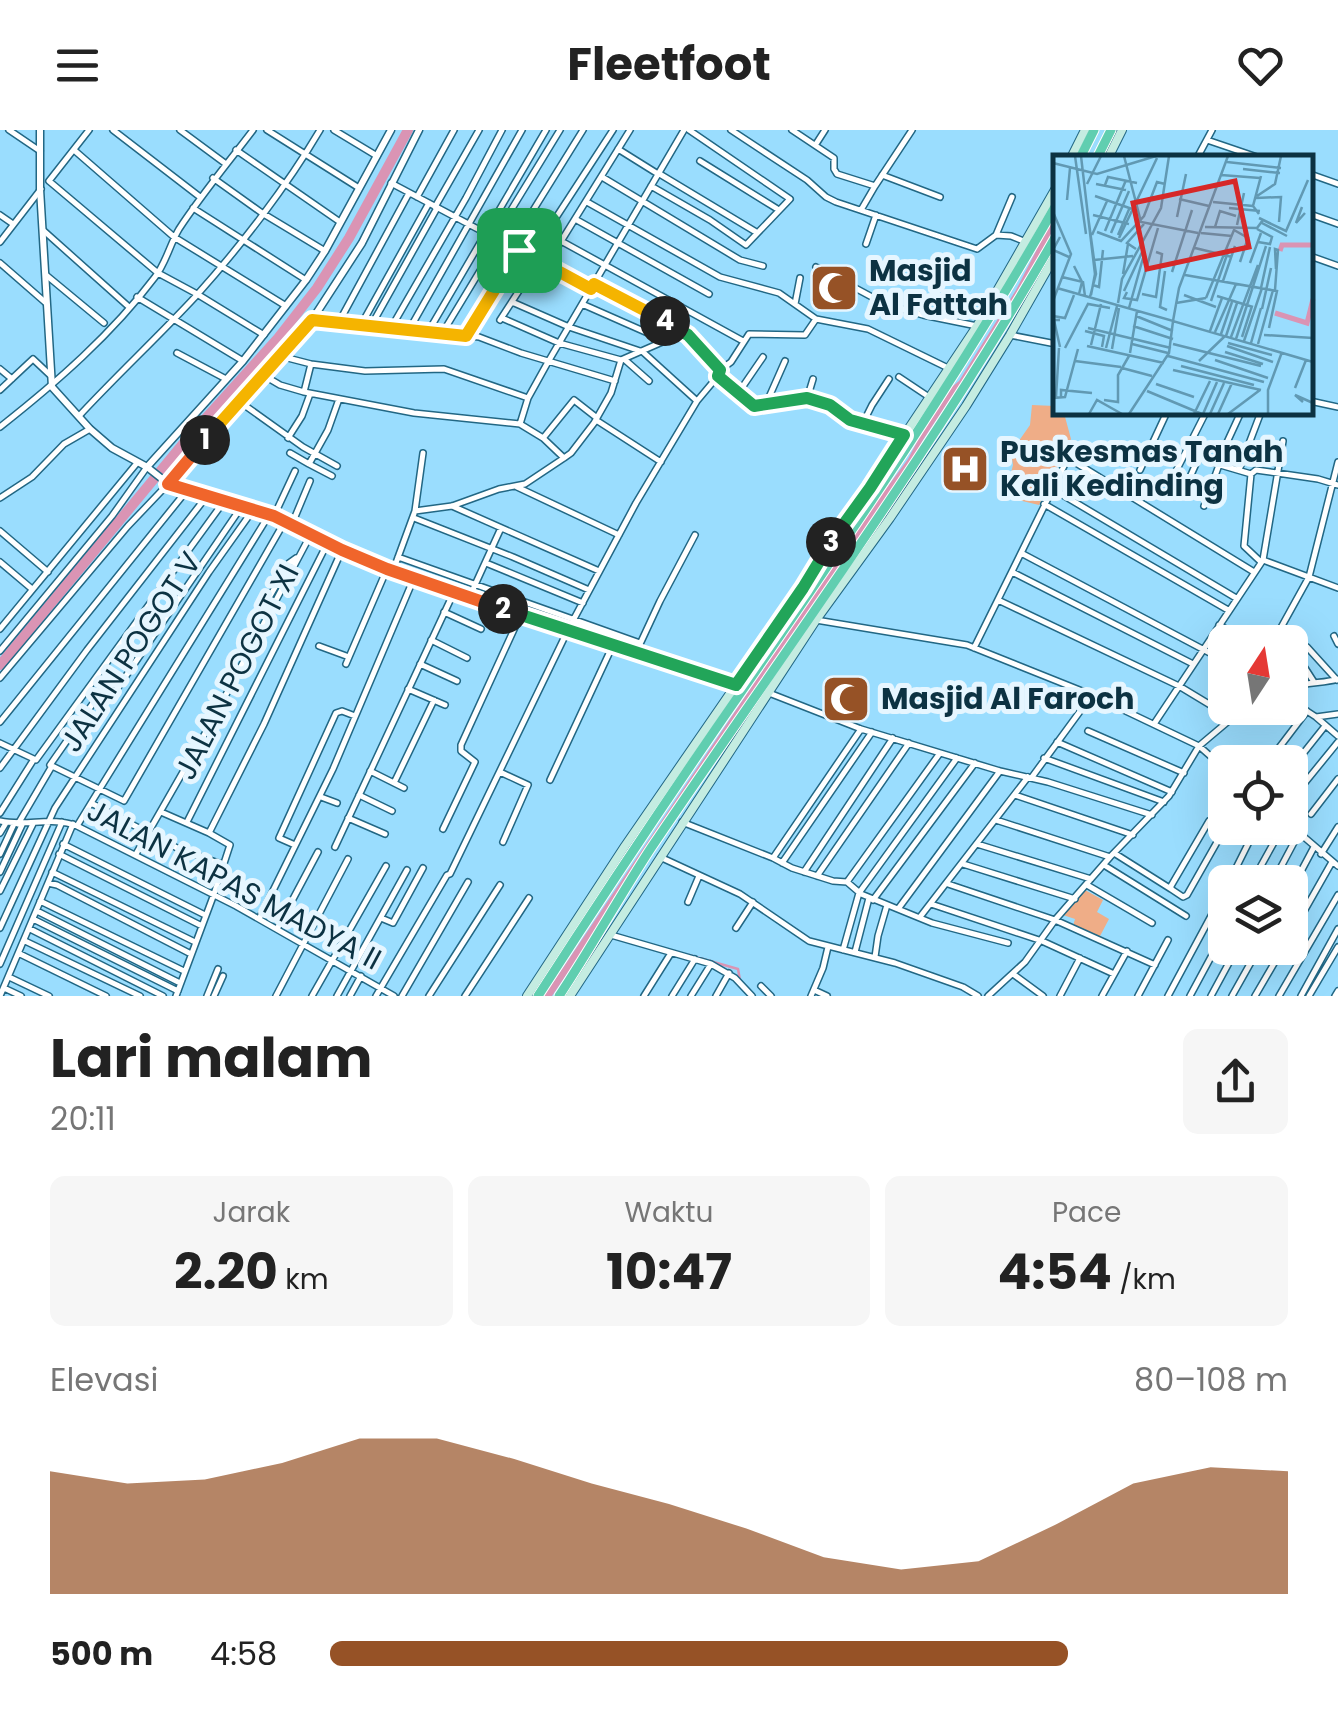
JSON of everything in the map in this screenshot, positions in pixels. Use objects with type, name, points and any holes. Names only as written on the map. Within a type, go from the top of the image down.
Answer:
[{"type":"highway","points":[[1082,155],[1094,130]]},
{"type":"highway","points":[[559,996],[579,974],[652,848],[813,619],[1053,210]]},
{"type":"highway","points":[[915,443],[961,403],[1053,241]]},
{"type":"highway","points":[[538,996],[559,955],[800,600],[910,457]]},
{"type":"main road","points":[[1072,155],[1085,130]]},
{"type":"main road","points":[[1111,137],[1122,130]]},
{"type":"main road","points":[[527,996],[559,955],[736,685],[915,443],[929,397],[977,326],[1053,193]]},
{"type":"main road","points":[[606,931],[769,694],[813,619],[890,518],[961,403],[1010,335],[1053,259]]},
{"type":"main road","points":[[570,996],[579,974]]},
{"type":"street","points":[[10,130],[40,151]]},
{"type":"street","points":[[40,130],[52,387],[90,429],[167,483],[288,522],[390,570],[736,685]]},
{"type":"street","points":[[0,242],[89,130]]},
{"type":"street","points":[[112,130],[200,197]]},
{"type":"street","points":[[180,130],[226,164]]},
{"type":"street","points":[[0,427],[52,387],[138,297],[158,273],[174,237],[213,178],[254,130]]},
{"type":"street","points":[[267,130],[359,188]]},
{"type":"street","points":[[78,416],[198,294],[284,184],[320,130]]},
{"type":"street","points":[[334,130],[377,156]]},
{"type":"street","points":[[0,651],[148,468],[264,336],[325,251],[391,130]]},
{"type":"street","points":[[0,678],[128,526],[312,320],[362,243],[420,130]]},
{"type":"street","points":[[417,197],[454,130]]},
{"type":"street","points":[[361,325],[479,130]]},
{"type":"street","points":[[391,328],[502,130]]},
{"type":"street","points":[[409,330],[522,130]]},
{"type":"street","points":[[428,332],[546,130]]},
{"type":"street","points":[[442,333],[560,130]]},
{"type":"street","points":[[511,246],[582,130]]},
{"type":"street","points":[[532,256],[613,130]]},
{"type":"street","points":[[547,264],[630,130]]},
{"type":"street","points":[[731,130],[826,197],[975,249],[996,235],[1012,197]]},
{"type":"street","points":[[792,130],[834,158],[837,174],[875,186]]},
{"type":"street","points":[[816,146],[825,130]]},
{"type":"street","points":[[861,210],[912,130]]},
{"type":"street","points":[[1199,155],[1212,130]]},
{"type":"street","points":[[520,424],[528,398],[548,362],[683,131],[790,198],[744,244],[651,186]]},
{"type":"street","points":[[1207,140],[1251,155]]},
{"type":"street","points":[[618,149],[756,232]]},
{"type":"street","points":[[74,150],[174,237],[286,306]]},
{"type":"street","points":[[236,150],[340,222]]},
{"type":"street","points":[[700,160],[779,210]]},
{"type":"street","points":[[882,175],[940,197]]},
{"type":"street","points":[[1313,175],[1338,184]]},
{"type":"street","points":[[602,177],[740,260],[763,266]]},
{"type":"street","points":[[213,178],[325,251]]},
{"type":"street","points":[[49,181],[158,273],[264,336]]},
{"type":"street","points":[[391,183],[684,332],[754,406],[807,398],[830,405],[846,418],[915,443]]},
{"type":"street","points":[[338,322],[409,193]]},
{"type":"street","points":[[587,202],[720,276],[779,293],[816,319],[868,329],[948,368]]},
{"type":"street","points":[[371,326],[434,206]]},
{"type":"street","points":[[193,208],[306,280]]},
{"type":"street","points":[[0,215],[13,224]]},
{"type":"street","points":[[866,244],[876,215]]},
{"type":"street","points":[[1313,215],[1338,224]]},
{"type":"street","points":[[577,216],[618,244],[708,294]]},
{"type":"street","points":[[44,231],[129,307]]},
{"type":"street","points":[[996,235],[1026,242]]},
{"type":"street","points":[[560,242],[743,341]]},
{"type":"street","points":[[466,336],[519,250]]},
{"type":"street","points":[[1313,257],[1338,266]]},
{"type":"street","points":[[539,260],[501,320],[559,343],[623,360],[648,380]]},
{"type":"street","points":[[0,263],[46,303]]},
{"type":"street","points":[[816,267],[886,304],[977,326]]},
{"type":"street","points":[[46,275],[104,323]]},
{"type":"street","points":[[795,304],[800,278]]},
{"type":"street","points":[[138,297],[243,361]]},
{"type":"street","points":[[512,302],[643,352],[697,402]]},
{"type":"street","points":[[582,304],[666,341]]},
{"type":"street","points":[[376,996],[450,874],[582,602],[697,402],[753,333],[805,335],[816,319]]},
{"type":"street","points":[[312,320],[479,337],[615,381]]},
{"type":"street","points":[[415,514],[525,484],[564,458],[597,419],[623,360],[684,332]]},
{"type":"street","points":[[1010,335],[1053,343]]},
{"type":"street","points":[[177,353],[226,380]]},
{"type":"street","points":[[280,356],[365,371],[444,368],[528,398]]},
{"type":"street","points":[[739,393],[763,357]]},
{"type":"street","points":[[0,390],[33,359],[50,375]]},
{"type":"street","points":[[766,404],[784,361]]},
{"type":"street","points":[[288,438],[305,410],[310,364]]},
{"type":"street","points":[[0,369],[12,379]]},
{"type":"street","points":[[263,375],[307,393],[414,413],[520,424],[564,458]]},
{"type":"street","points":[[898,377],[929,397]]},
{"type":"street","points":[[807,398],[812,378]]},
{"type":"street","points":[[864,423],[889,379]]},
{"type":"street","points":[[309,464],[328,430],[339,399]]},
{"type":"street","points":[[543,438],[574,400],[661,462]]},
{"type":"street","points":[[240,402],[288,438],[336,466]]},
{"type":"street","points":[[1313,402],[1338,408]]},
{"type":"street","points":[[1140,470],[1166,415]]},
{"type":"street","points":[[1171,480],[1204,415]]},
{"type":"street","points":[[1204,506],[1240,415]]},
{"type":"street","points":[[1239,470],[1260,415]]},
{"type":"street","points":[[0,498],[32,477],[64,444],[90,429]]},
{"type":"street","points":[[1219,625],[1262,561],[1283,440]]},
{"type":"street","points":[[1186,452],[1251,474]]},
{"type":"street","points":[[290,453],[332,476]]},
{"type":"street","points":[[318,646],[348,661],[415,514],[423,453]]},
{"type":"street","points":[[1182,494],[1200,457]]},
{"type":"street","points":[[974,648],[1069,458],[1254,572]]},
{"type":"street","points":[[1283,625],[1309,577],[1336,485],[1338,462]]},
{"type":"street","points":[[0,629],[137,463]]},
{"type":"street","points":[[1336,485],[1256,470],[1251,474],[1244,546],[1262,561],[1338,588]]},
{"type":"street","points":[[0,996],[64,844],[272,516],[295,471]]},
{"type":"street","points":[[52,766],[123,801],[310,481]]},
{"type":"street","points":[[514,486],[619,535]]},
{"type":"street","points":[[1051,488],[1236,598]]},
{"type":"street","points":[[0,722],[188,490]]},
{"type":"street","points":[[0,768],[208,495]]},
{"type":"street","points":[[0,812],[225,500]]},
{"type":"street","points":[[1044,504],[1228,610]]},
{"type":"street","points":[[0,854],[12,823],[50,765],[105,686],[115,692],[242,506]]},
{"type":"street","points":[[452,506],[600,571]]},
{"type":"street","name":"JALAN POGOT V","points":[[0,928],[50,820],[75,777],[253,510]]},
{"type":"street","points":[[415,514],[590,590]]},
{"type":"street","points":[[469,598],[502,528]]},
{"type":"street","points":[[0,532],[48,572]]},
{"type":"street","points":[[136,854],[311,534]]},
{"type":"street","points":[[636,653],[695,535]]},
{"type":"street","name":"JALAN POGOT XI","points":[[187,822],[328,542]]},
{"type":"street","points":[[209,832],[264,724],[342,550]]},
{"type":"street","points":[[1021,553],[1208,651]]},
{"type":"street","points":[[270,596],[290,563],[299,556]]},
{"type":"street","points":[[398,557],[640,644]]},
{"type":"street","points":[[0,562],[32,590]]},
{"type":"street","points":[[486,563],[582,602]]},
{"type":"street","points":[[1012,572],[1193,664]]},
{"type":"street","points":[[259,919],[320,797],[414,578]]},
{"type":"street","points":[[335,847],[454,592]]},
{"type":"street","points":[[998,600],[1208,704]]},
{"type":"street","points":[[0,612],[8,619]]},
{"type":"street","points":[[444,612],[480,628]]},
{"type":"street","points":[[443,830],[474,762],[461,745],[520,614]]},
{"type":"street","points":[[813,619],[974,648],[1092,695],[1199,746],[1208,754]]},
{"type":"street","points":[[1334,636],[1338,644]]},
{"type":"street","points":[[431,640],[466,658]]},
{"type":"street","points":[[1154,724],[1208,643]]},
{"type":"street","points":[[550,780],[613,645]]},
{"type":"street","points":[[1308,647],[1337,680],[1308,684]]},
{"type":"street","points":[[420,664],[457,681]]},
{"type":"street","points":[[1308,674],[1315,684]]},
{"type":"street","points":[[408,689],[445,706]]},
{"type":"street","points":[[769,694],[861,729],[1152,816]]},
{"type":"street","points":[[919,918],[1092,695]]},
{"type":"street","points":[[394,783],[434,700]]},
{"type":"street","points":[[295,846],[279,838],[336,712],[342,710],[356,716]]},
{"type":"street","points":[[1308,712],[1338,739],[1308,778]]},
{"type":"street","points":[[1316,717],[1338,714]]},
{"type":"street","points":[[988,996],[1013,974],[1112,855],[1152,816],[1172,792],[1199,746],[1224,725]]},
{"type":"street","points":[[1281,745],[1296,725]]},
{"type":"street","points":[[1308,747],[1325,726]]},
{"type":"street","points":[[773,858],[861,729]]},
{"type":"street","points":[[782,863],[872,732]]},
{"type":"street","points":[[1088,732],[1184,773]]},
{"type":"street","points":[[804,872],[893,738]]},
{"type":"street","points":[[1057,742],[1172,792]]},
{"type":"street","points":[[0,743],[35,759]]},
{"type":"street","points":[[817,876],[909,744]]},
{"type":"street","points":[[847,882],[940,753]]},
{"type":"street","points":[[843,950],[859,893],[957,758]]},
{"type":"street","points":[[1044,758],[1164,802]]},
{"type":"street","points":[[854,952],[871,899],[975,764]]},
{"type":"street","points":[[370,771],[404,788]]},
{"type":"street","points":[[898,909],[1000,771]]},
{"type":"street","points":[[500,772],[528,784],[503,842]]},
{"type":"street","points":[[1311,814],[1338,779]]},
{"type":"street","points":[[359,795],[392,812]]},
{"type":"street","points":[[1015,796],[1133,835]]},
{"type":"street","points":[[320,797],[336,803]]},
{"type":"street","points":[[90,802],[179,850],[224,865]]},
{"type":"street","points":[[33,918],[177,994],[230,845],[161,812]]},
{"type":"street","points":[[348,818],[385,834]]},
{"type":"street","points":[[0,833],[12,823],[50,820]]},
{"type":"street","name":"JALAN KAPAS MADYA II","points":[[50,820],[75,825],[136,854],[398,996]]},
{"type":"street","points":[[996,820],[1112,855],[1183,897],[1215,845]]},
{"type":"street","points":[[682,822],[804,872],[847,882],[859,893],[919,918],[1008,944]]},
{"type":"street","points":[[0,872],[12,823]]},
{"type":"street","points":[[1171,890],[1208,823]]},
{"type":"street","points":[[0,891],[33,824]]},
{"type":"street","points":[[0,964],[61,824]]},
{"type":"street","points":[[1322,854],[1338,827]]},
{"type":"street","points":[[1308,841],[1335,864],[1308,907]]},
{"type":"street","points":[[64,844],[206,916]]},
{"type":"street","points":[[977,844],[1089,882],[1152,923]]},
{"type":"street","points":[[1304,865],[1314,847]]},
{"type":"street","points":[[277,929],[318,852]]},
{"type":"street","points":[[59,854],[202,926]]},
{"type":"street","points":[[660,857],[740,894],[809,941],[874,957],[963,987],[978,996]]},
{"type":"street","points":[[276,996],[348,859]]},
{"type":"street","points":[[962,864],[1075,899]]},
{"type":"street","points":[[1104,865],[1186,916]]},
{"type":"street","points":[[312,996],[386,866]]},
{"type":"street","points":[[381,918],[394,923],[423,868]]},
{"type":"street","points":[[336,996],[407,870]]},
{"type":"street","points":[[52,872],[195,942]]},
{"type":"street","points":[[688,902],[699,876]]},
{"type":"street","points":[[398,996],[468,882]]},
{"type":"street","points":[[48,883],[190,954]]},
{"type":"street","points":[[948,884],[1056,920],[1155,965]]},
{"type":"street","points":[[429,996],[500,885]]},
{"type":"street","points":[[1279,996],[1338,895]]},
{"type":"street","points":[[465,996],[529,898]]},
{"type":"street","points":[[40,901],[184,972]]},
{"type":"street","points":[[736,928],[754,902]]},
{"type":"street","points":[[930,904],[1042,941],[1114,974]]},
{"type":"street","points":[[874,957],[887,905]]},
{"type":"street","points":[[37,911],[180,983]]},
{"type":"street","points":[[1168,996],[1208,922]]},
{"type":"street","points":[[30,929],[163,996]]},
{"type":"street","points":[[1301,996],[1338,929]]},
{"type":"street","points":[[606,931],[712,964],[729,973],[751,996]]},
{"type":"street","points":[[1138,996],[1168,940]]},
{"type":"street","points":[[25,941],[140,996]]},
{"type":"street","points":[[827,996],[813,993],[828,947]]},
{"type":"street","points":[[1309,996],[1338,948]]},
{"type":"street","points":[[1102,996],[1127,951]]},
{"type":"street","points":[[644,996],[671,953]]},
{"type":"street","points":[[20,954],[106,996]]},
{"type":"street","points":[[1060,996],[1080,958]]},
{"type":"street","points":[[672,996],[695,959]]},
{"type":"street","points":[[1190,996],[1208,963]]},
{"type":"street","points":[[691,996],[712,964]]},
{"type":"street","points":[[1211,996],[1228,965]]},
{"type":"street","points":[[1232,996],[1249,965]]},
{"type":"street","points":[[1256,996],[1273,965]]},
{"type":"street","points":[[211,996],[221,972]]},
{"type":"street","points":[[716,996],[729,973]]},
{"type":"street","points":[[1013,974],[1043,996]]},
{"type":"street","points":[[350,996],[361,976]]},
{"type":"street","points":[[9,977],[49,996]]},
{"type":"street","points":[[761,986],[771,996]]},
{"type":"street","points":[[4,988],[21,996]]},
{"type":"shaded area","points":[[1053,218],[1053,233],[1020,293],[911,462],[552,996],[544,996],[908,459],[1016,290]]},
{"type":"shaded area","points":[[1032,405],[1053,406],[1053,415],[1065,415],[1071,439],[1039,505],[1005,497],[1013,465],[1011,452],[1030,425]]},
{"type":"shaded area","points":[[1085,890],[1103,900],[1097,912],[1109,919],[1099,938],[1073,926],[1075,919],[1063,915]]},
{"type":"waterway","points":[[0,665],[317,288],[408,130]]},
{"type":"waterway","points":[[689,955],[738,969],[740,980]]},
{"type":"place","name":"Masjid Al Fattah","points":[[834,288]]},
{"type":"place","name":"Puskesmas Tanah Kali Kedinding","points":[[965,469]]},
{"type":"place","name":"Masjid Al Faroch","points":[[846,699]]},
{"type":"route","points":[[519,250],[684,332],[720,370],[718,376],[754,406],[807,398],[830,405],[850,420],[904,435],[736,685],[469,598],[342,550],[274,516],[168,484],[312,320],[466,336],[519,250]]}]
